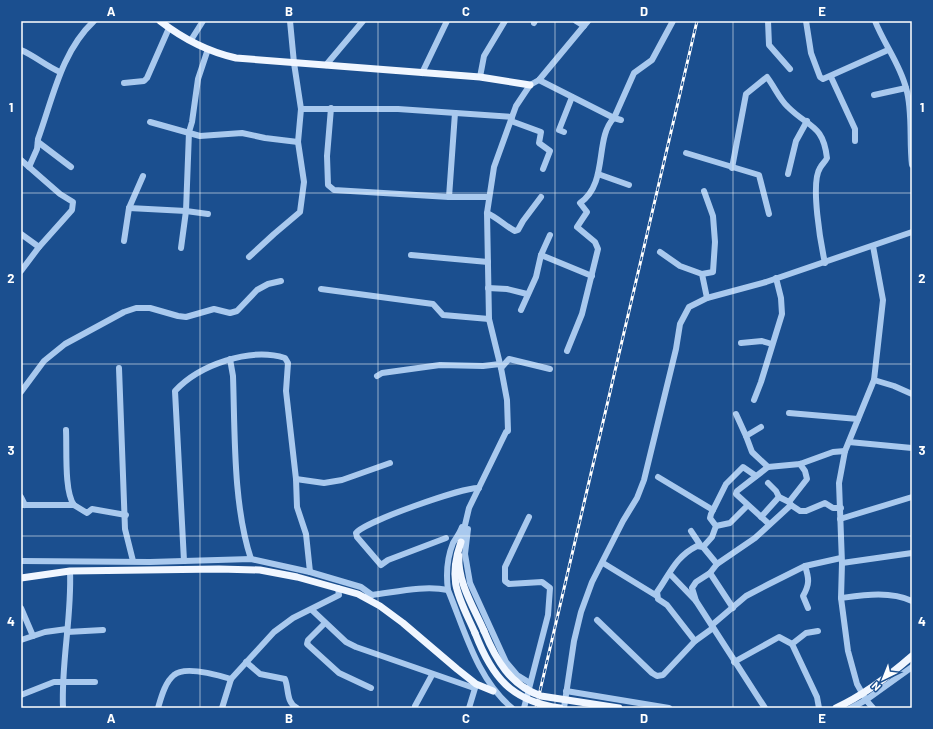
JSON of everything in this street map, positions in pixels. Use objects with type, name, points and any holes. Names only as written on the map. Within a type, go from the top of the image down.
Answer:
[{"type":"main road","points":[[160,21],[169,28],[208,49],[236,58],[480,77],[530,86]]},
{"type":"main road","points":[[461,542],[460,570],[466,590],[501,666],[520,686],[530,692],[547,697],[619,708]]},
{"type":"main road","points":[[461,542],[455,560],[454,574],[457,592],[474,633],[491,668],[510,689],[538,704],[560,708]]},
{"type":"main road","points":[[21,578],[70,571],[242,569],[297,577],[365,597],[403,622],[475,686],[493,691]]},
{"type":"main road","points":[[836,708],[864,697],[912,656]]},
{"type":"street","points":[[29,167],[37,149],[62,64],[84,30],[94,21]]},
{"type":"street","points":[[191,40],[203,21]]},
{"type":"street","points":[[249,257],[300,212],[304,182],[298,142],[302,109],[294,63],[290,21]]},
{"type":"street","points":[[326,65],[363,21]]},
{"type":"street","points":[[422,73],[447,21]]},
{"type":"street","points":[[480,77],[484,56],[504,21]]},
{"type":"street","points":[[512,708],[493,691],[482,674],[448,590],[446,578],[448,559],[453,544],[462,529],[469,508],[506,432],[508,431],[507,400],[501,366],[489,319],[487,213],[494,166],[519,101],[530,86],[539,80],[586,24],[576,21]]},
{"type":"street","points":[[567,351],[582,314],[598,249],[595,242],[577,227],[587,212],[580,203],[589,197],[598,174],[607,124],[614,118],[634,73],[652,60],[673,21]]},
{"type":"street","points":[[768,21],[769,45],[790,69]]},
{"type":"street","points":[[806,21],[811,53],[820,77],[823,79],[831,77],[888,50]]},
{"type":"street","points":[[875,21],[888,50],[900,70],[909,92],[912,165]]},
{"type":"street","points":[[124,83],[144,81],[148,78],[169,28]]},
{"type":"street","points":[[181,248],[186,211],[189,132],[192,122],[198,79],[208,49]]},
{"type":"street","points":[[21,50],[36,56],[60,72]]},
{"type":"street","points":[[732,168],[746,94],[767,77],[786,106],[807,122],[824,138],[828,158],[820,168],[816,191],[819,230],[825,263]]},
{"type":"street","points":[[831,77],[855,129],[855,141]]},
{"type":"street","points":[[539,80],[614,118],[621,120]]},
{"type":"street","points":[[874,95],[909,92]]},
{"type":"street","points":[[564,132],[559,130],[572,97]]},
{"type":"street","points":[[331,108],[327,156],[328,185],[330,188],[449,197],[489,197]]},
{"type":"street","points":[[302,109],[398,109],[511,119],[541,132],[539,143],[550,151],[543,169]]},
{"type":"street","points":[[449,197],[455,113]]},
{"type":"street","points":[[150,122],[203,136],[208,134],[242,133],[265,138],[298,142]]},
{"type":"street","points":[[788,174],[796,141],[807,122]]},
{"type":"street","points":[[38,142],[71,167]]},
{"type":"street","points":[[686,153],[759,175],[769,214]]},
{"type":"street","points":[[21,160],[60,194],[73,202],[72,210],[39,247],[21,271]]},
{"type":"street","points":[[598,174],[629,185]]},
{"type":"street","points":[[124,241],[129,208],[143,176]]},
{"type":"street","points":[[660,252],[680,266],[702,274],[713,272],[715,242],[713,216],[704,191]]},
{"type":"street","points":[[487,213],[498,218],[509,228],[515,231],[518,230],[541,197]]},
{"type":"street","points":[[129,208],[186,211],[208,214]]},
{"type":"street","points":[[564,708],[574,641],[581,612],[592,582],[623,521],[638,498],[644,480],[674,356],[680,324],[689,307],[707,298],[825,263],[912,232]]},
{"type":"street","points":[[21,234],[39,247]]},
{"type":"street","points":[[521,310],[536,277],[541,255],[550,235]]},
{"type":"street","points":[[873,246],[883,300],[874,380],[845,451],[839,483],[841,508],[841,598],[848,651],[857,684],[864,697],[873,708]]},
{"type":"street","points":[[411,255],[488,262]]},
{"type":"street","points":[[541,255],[592,276]]},
{"type":"street","points":[[702,274],[707,298]]},
{"type":"street","points":[[754,400],[782,314],[782,298],[776,278]]},
{"type":"street","points":[[21,392],[44,361],[65,344],[124,312],[136,308],[150,308],[186,317],[214,309],[230,313],[241,308],[258,290],[268,284],[281,281]]},
{"type":"street","points":[[488,288],[507,289],[527,294]]},
{"type":"street","points":[[321,289],[433,304],[443,315],[489,319]]},
{"type":"street","points":[[741,343],[762,340],[772,344]]},
{"type":"street","points":[[184,561],[175,391],[187,379],[230,359],[256,355],[285,358],[288,363],[286,391],[296,479],[297,507],[306,534],[310,572]]},
{"type":"street","points":[[230,359],[233,376],[238,490],[244,540],[251,559]]},
{"type":"street","points":[[377,376],[382,373],[440,365],[501,366],[509,359],[550,369]]},
{"type":"street","points":[[118,368],[126,515],[125,530],[133,561]]},
{"type":"street","points":[[874,380],[894,386],[912,394]]},
{"type":"street","points":[[789,413],[858,419]]},
{"type":"street","points":[[736,414],[752,452],[768,467]]},
{"type":"street","points":[[746,436],[761,427]]},
{"type":"street","points":[[66,430],[67,478],[71,504]]},
{"type":"street","points":[[849,442],[912,448]]},
{"type":"street","points":[[769,524],[747,506],[736,494],[737,491],[768,467],[800,464],[833,452],[845,451]]},
{"type":"street","points":[[296,479],[324,483],[342,480],[390,463]]},
{"type":"street","points":[[696,601],[692,588],[696,582],[710,573],[717,564],[744,546],[790,504],[807,478],[805,471],[800,464]]},
{"type":"street","points":[[716,526],[710,518],[726,484],[744,467],[756,476]]},
{"type":"street","points":[[658,477],[713,510]]},
{"type":"street","points":[[768,483],[776,491],[779,497],[800,511],[806,511],[825,503],[833,508],[841,508]]},
{"type":"street","points":[[446,538],[388,560],[381,565],[357,537],[356,533],[367,525],[404,511],[466,489],[479,488]]},
{"type":"street","points":[[21,497],[23,505],[71,504],[87,513],[92,509],[126,515]]},
{"type":"street","points":[[761,517],[779,497]]},
{"type":"street","points":[[840,519],[912,497]]},
{"type":"street","points":[[716,526],[730,523],[747,506]]},
{"type":"street","points":[[461,542],[469,508]]},
{"type":"street","points":[[469,508],[465,554],[470,583],[506,662],[517,675],[530,683]]},
{"type":"street","points":[[524,708],[548,615],[550,588],[542,582],[509,584],[505,580],[505,567],[529,517]]},
{"type":"street","points":[[657,596],[657,592],[670,574],[674,564],[691,549],[702,546],[712,537],[716,526]]},
{"type":"street","points":[[691,531],[717,564]]},
{"type":"street","points":[[597,620],[657,676],[663,675],[695,641],[713,628],[712,625],[746,596],[805,566],[912,553]]},
{"type":"street","points":[[21,562],[251,559],[310,572],[361,587],[372,595]]},
{"type":"street","points":[[603,563],[657,596],[667,605],[695,641]]},
{"type":"street","points":[[805,566],[809,586],[803,596],[808,608]]},
{"type":"street","points":[[63,708],[62,683],[72,598],[70,571]]},
{"type":"street","points":[[710,573],[733,608]]},
{"type":"street","points":[[670,574],[696,601],[765,708]]},
{"type":"street","points":[[222,708],[231,679],[274,632],[293,618],[312,610],[339,595],[338,588]]},
{"type":"street","points":[[365,597],[417,590],[441,588],[448,590]]},
{"type":"street","points":[[841,598],[883,595],[905,598],[912,601]]},
{"type":"street","points":[[21,608],[33,636]]},
{"type":"street","points":[[312,610],[346,642],[356,647],[432,675],[475,686],[468,708]]},
{"type":"street","points":[[325,623],[308,640],[307,644],[339,673],[371,688]]},
{"type":"street","points":[[21,640],[33,636],[67,631],[103,630]]},
{"type":"street","points":[[792,644],[806,633],[818,631]]},
{"type":"street","points":[[734,662],[779,637],[792,644],[817,697],[819,708]]},
{"type":"street","points":[[246,662],[260,674],[285,679],[288,689],[288,700],[292,706],[297,708]]},
{"type":"street","points":[[851,708],[864,697],[912,668]]},
{"type":"street","points":[[158,708],[169,681],[178,672],[189,671],[231,679]]},
{"type":"street","points":[[415,706],[432,675]]},
{"type":"street","points":[[21,695],[54,682],[96,682]]},
{"type":"street","points":[[566,691],[669,708]]},
{"type":"railway","points":[[536,708],[697,21]]}]
